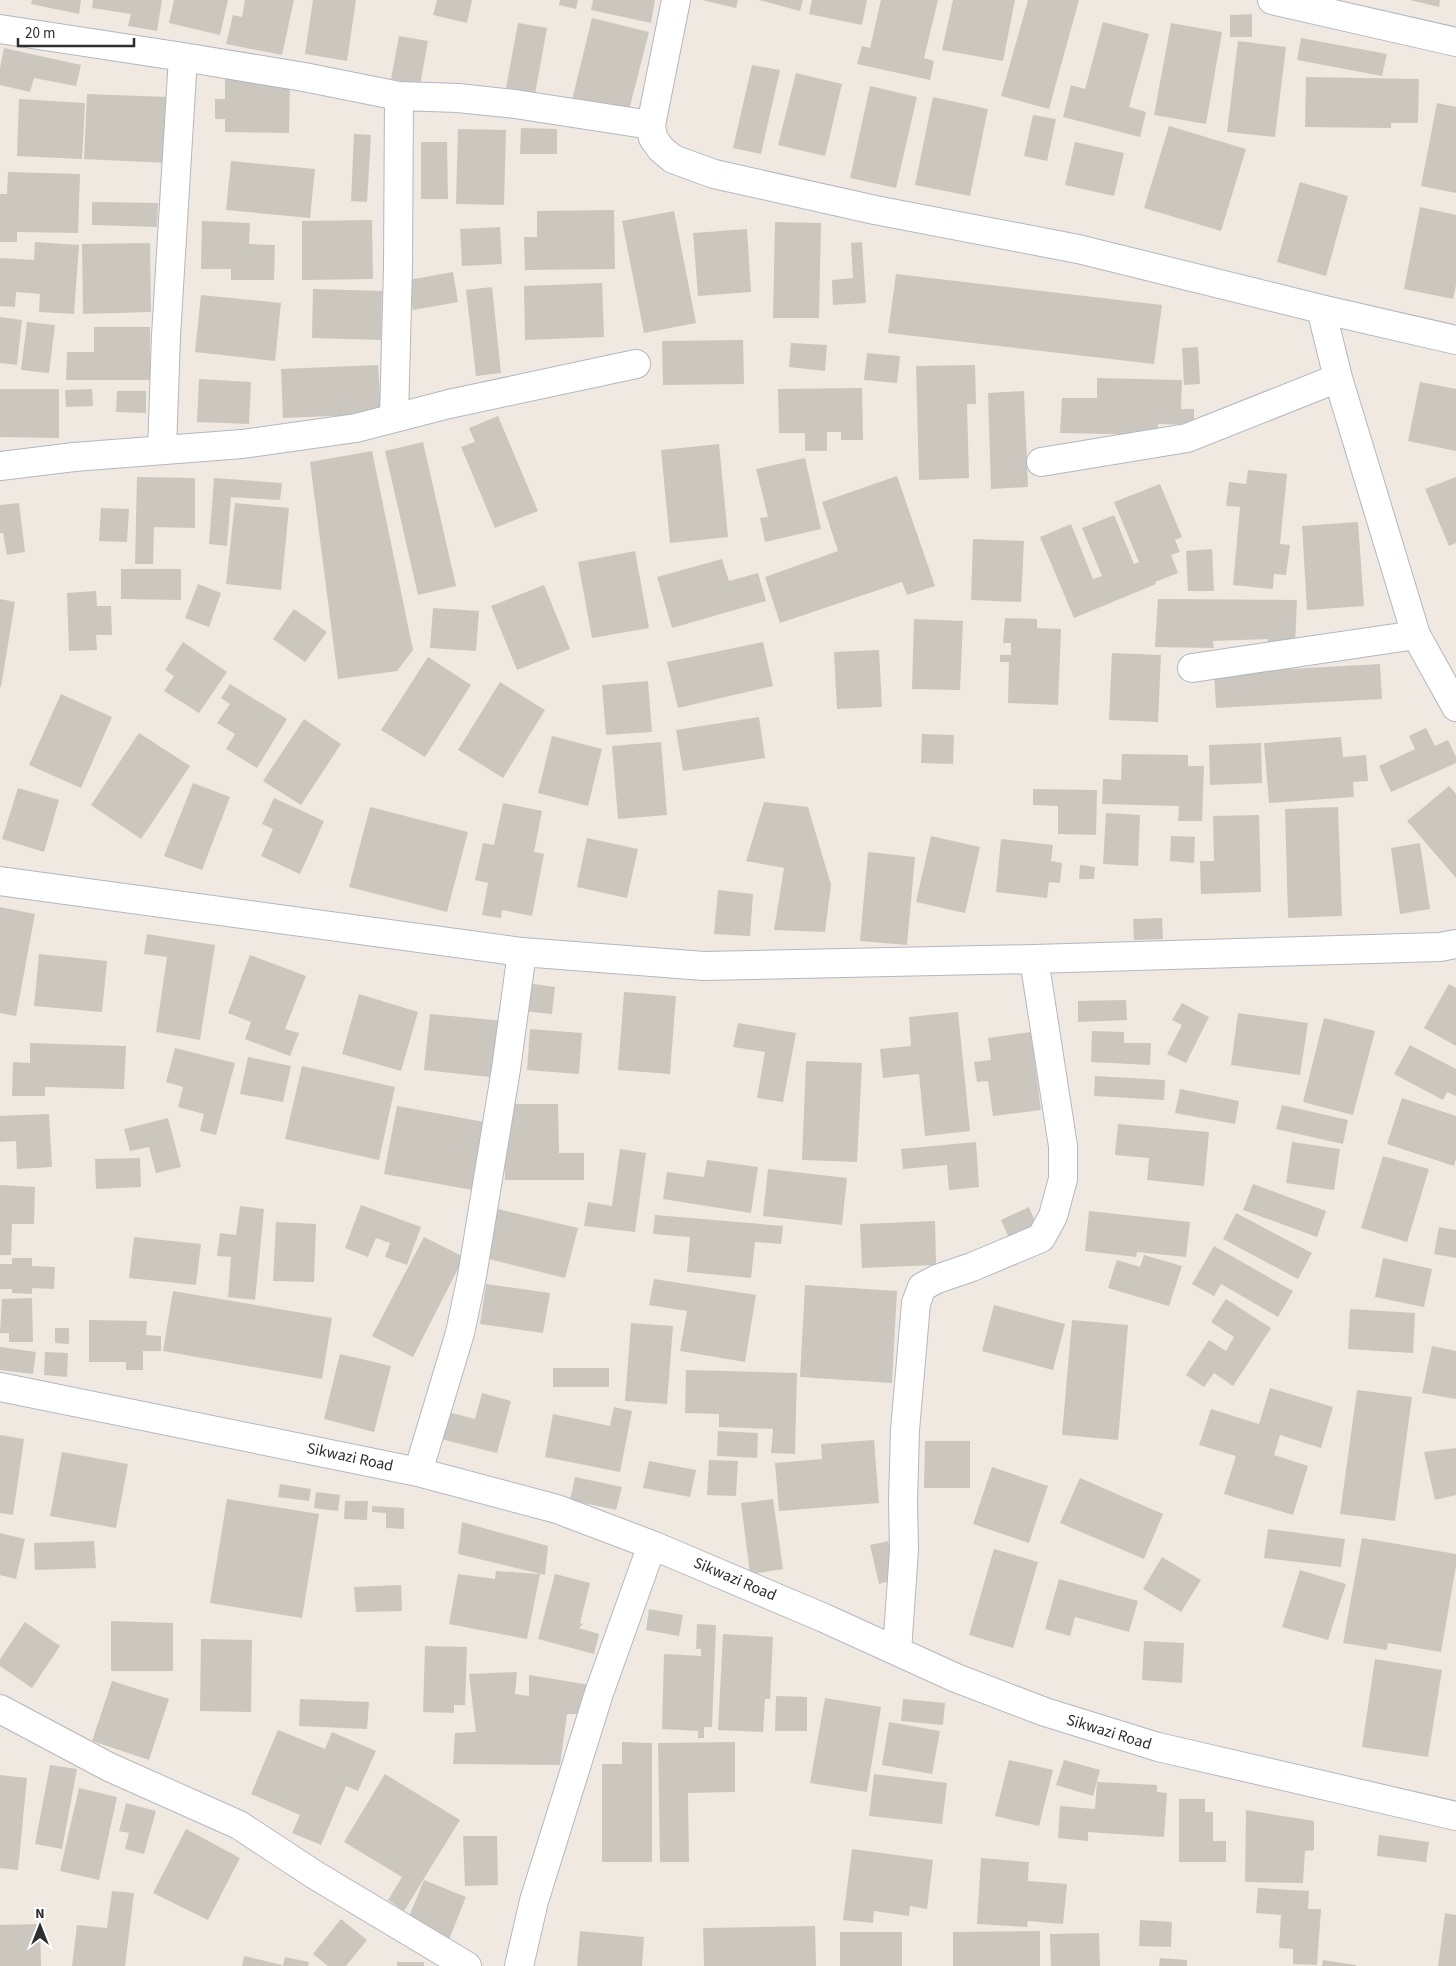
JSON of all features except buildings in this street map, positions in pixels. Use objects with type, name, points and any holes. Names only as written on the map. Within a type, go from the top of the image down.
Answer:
[{"type":"street","points":[[676,0],[651,125],[653,138],[673,160],[714,174],[875,210],[1078,249],[1456,340]]},
{"type":"street","points":[[1272,0],[1456,42]]},
{"type":"street","points":[[0,29],[183,57],[399,96],[458,98],[515,104],[651,125]]},
{"type":"street","points":[[162,450],[166,336],[183,57]]},
{"type":"street","points":[[394,418],[398,267],[399,96]]},
{"type":"street","points":[[1321,309],[1338,378],[1416,635],[1456,706]]},
{"type":"street","points":[[0,466],[74,457],[242,444],[356,428],[501,392],[636,364]]},
{"type":"street","points":[[1042,462],[1187,438],[1338,378]]},
{"type":"street","points":[[1192,668],[1416,635]]},
{"type":"street","points":[[0,881],[522,952],[704,966],[1034,959],[1440,947],[1456,944]]},
{"type":"street","points":[[418,1472],[460,1333],[472,1276],[509,1051],[522,952]]},
{"type":"street","points":[[897,1651],[904,1550],[905,1430],[916,1303],[922,1287],[937,1279],[972,1267],[1042,1238],[1053,1216],[1063,1179],[1063,1146],[1034,959]]},
{"type":"street","name":"Sikwazi Road","points":[[0,1387],[418,1472],[557,1509],[652,1544],[824,1618],[956,1678],[1045,1712],[1158,1747],[1456,1816]]},
{"type":"street","points":[[519,1966],[534,1901],[599,1693],[652,1544]]},
{"type":"street","points":[[0,1709],[109,1767],[239,1825],[315,1874],[467,1966]]}]
